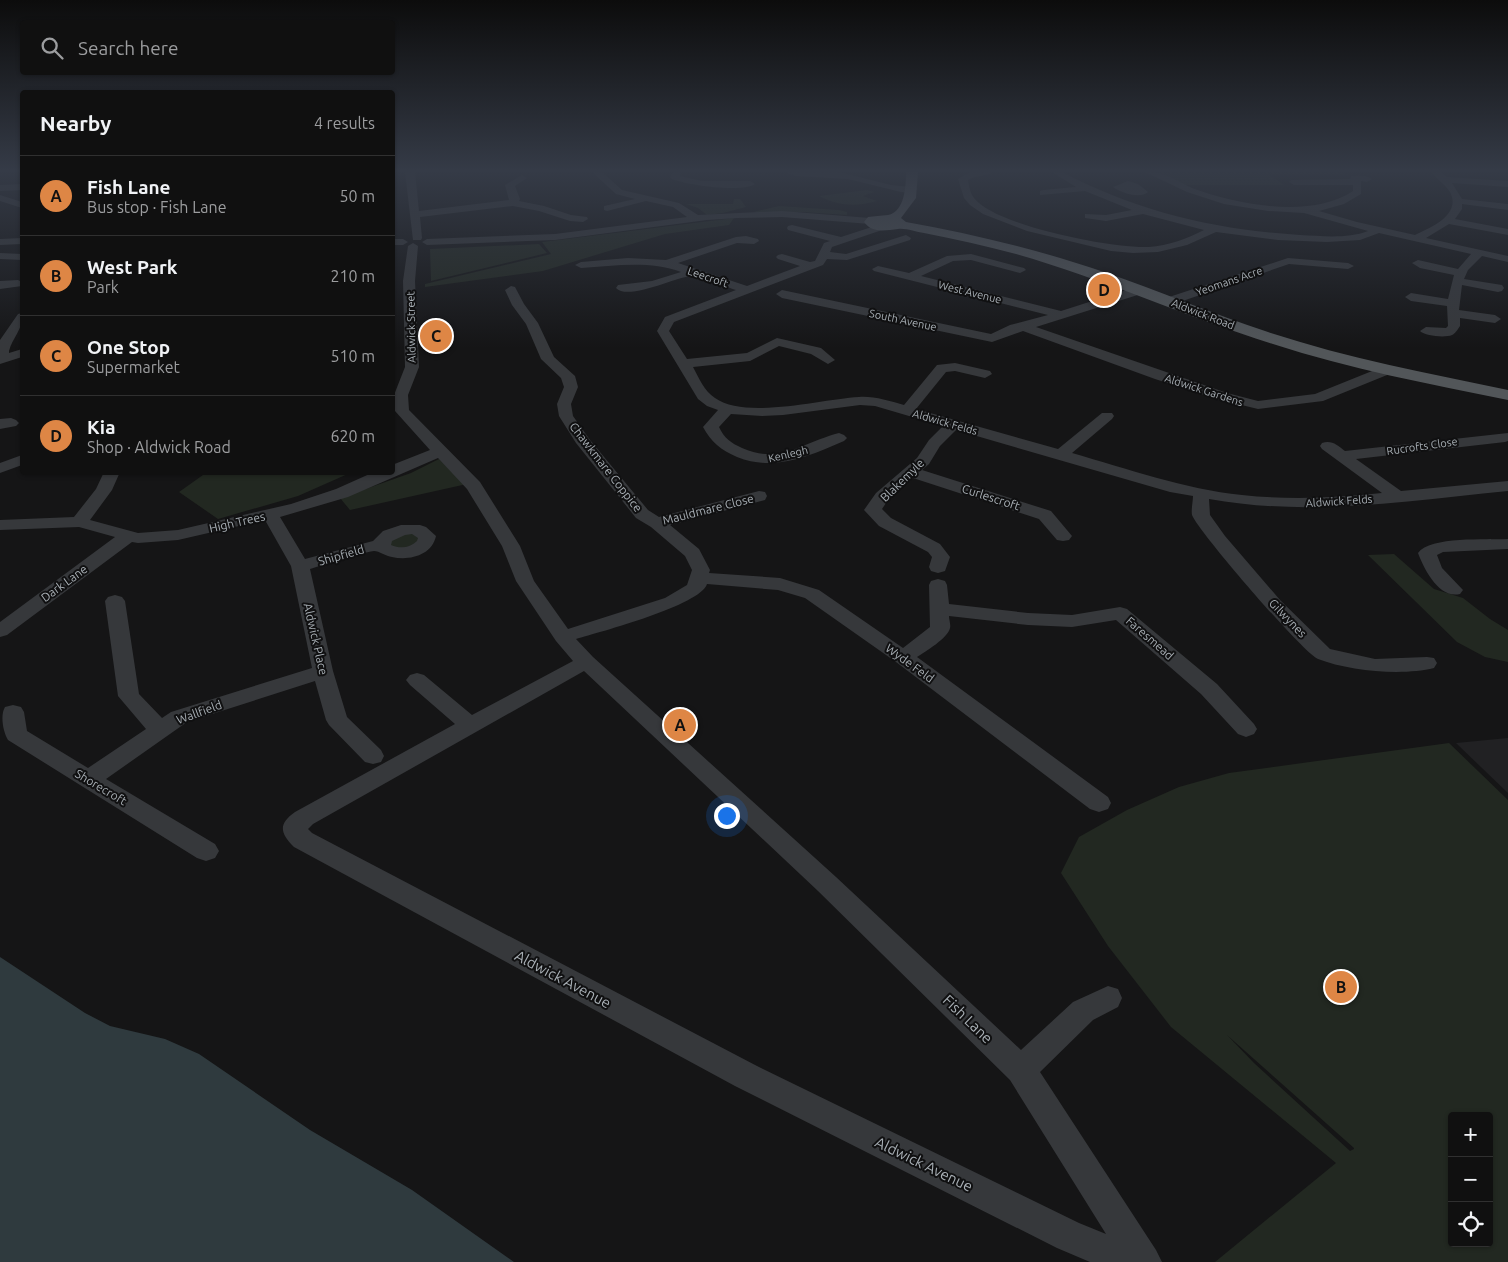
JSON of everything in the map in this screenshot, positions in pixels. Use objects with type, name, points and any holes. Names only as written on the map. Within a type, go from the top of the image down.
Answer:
[{"type":"main road","name":"Aldwick Road","points":[[922,231],[961,237],[1018,251],[1140,290],[1280,341],[1387,370],[1508,395]]},
{"type":"street","name":"Aldwick Road","points":[[410,242],[546,238],[600,231]]},
{"type":"street","points":[[804,231],[840,240]]},
{"type":"street","name":"Aldwick Felds","points":[[873,231],[840,240],[828,246],[818,263],[669,320],[663,331],[667,342],[684,364],[702,394],[711,403],[746,413],[876,402],[1061,456],[1201,494],[1242,500],[1322,504],[1397,496],[1504,490]]},
{"type":"street","points":[[824,255],[847,257],[883,231]]},
{"type":"street","points":[[1043,231],[1108,248],[1122,256],[1139,258],[1151,255],[1150,250],[1199,237],[1210,231]]},
{"type":"street","points":[[1234,231],[1267,236],[1327,239],[1358,237],[1375,231]]},
{"type":"street","points":[[1382,231],[1508,259]]},
{"type":"street","points":[[1415,239],[1430,231]]},
{"type":"street","points":[[668,263],[736,240],[746,239],[754,242]]},
{"type":"street","points":[[0,255],[11,242]]},
{"type":"street","name":"Aldwick Street","points":[[410,242],[405,281],[406,322],[412,367],[401,395],[402,411],[441,451]]},
{"type":"street","points":[[1426,332],[1448,332],[1454,326],[1452,296],[1459,277],[1479,253]]},
{"type":"street","points":[[0,255],[20,257]]},
{"type":"street","points":[[782,258],[810,266]]},
{"type":"street","points":[[910,277],[951,258],[971,258],[1020,270]]},
{"type":"street","name":"Leecroft","points":[[581,265],[628,261],[668,263],[746,290]]},
{"type":"street","name":"Yeomans Acre","points":[[1170,301],[1288,261],[1348,266]]},
{"type":"street","points":[[1418,263],[1498,288]]},
{"type":"street","name":"West Avenue","points":[[878,269],[1061,315]]},
{"type":"street","points":[[622,288],[653,284],[691,272]]},
{"type":"street","points":[[0,285],[18,284]]},
{"type":"street","name":"Chawkmare Coppice","points":[[510,290],[518,305],[532,323],[548,359],[568,376],[571,387],[564,404],[566,416],[584,443],[642,514],[693,553],[701,570],[699,578]]},
{"type":"street","name":"South Avenue","points":[[782,294],[992,338],[1015,328],[1024,327],[1140,290]]},
{"type":"street","points":[[1411,297],[1495,319]]},
{"type":"street","points":[[7,320],[20,317]]},
{"type":"street","points":[[20,320],[5,342],[2,351],[3,359],[20,355]]},
{"type":"street","name":"Aldwick Gardens","points":[[1024,327],[1160,376],[1222,396],[1258,405],[1318,398],[1387,370]]},
{"type":"street","points":[[684,364],[750,357],[777,342],[816,351],[828,360]]},
{"type":"street","points":[[907,411],[942,368],[955,367],[986,374]]},
{"type":"street","name":"Kenlegh","points":[[727,409],[711,427],[717,439],[744,454],[767,460],[803,452],[839,438]]},
{"type":"street","points":[[1061,456],[1107,416]]},
{"type":"street","name":"Blakemyle","points":[[939,609],[938,576],[941,557],[934,548],[885,522],[873,510],[882,497],[923,461],[934,443],[952,425]]},
{"type":"street","name":"Rucrofts Close","points":[[1397,496],[1334,451],[1409,449],[1505,437]]},
{"type":"street","name":"High Trees","points":[[395,470],[441,451]]},
{"type":"street","name":"Fish Lane","points":[[441,451],[474,486],[495,518],[511,546],[525,581],[563,638],[586,662],[827,884],[1021,1070],[1144,1262]]},
{"type":"street","points":[[0,468],[20,461]]},
{"type":"street","name":"Curlescroft","points":[[910,472],[1045,515],[1063,536]]},
{"type":"street","points":[[79,522],[104,490],[111,475]]},
{"type":"street","name":"High Trees","points":[[0,525],[79,522],[138,538],[178,535],[270,514],[342,493],[384,475]]},
{"type":"street","name":"Gilwynes","points":[[1201,494],[1202,515],[1219,540],[1273,604],[1323,654],[1374,666],[1427,664]]},
{"type":"street","name":"Mauldmare Close","points":[[656,523],[759,496]]},
{"type":"street","name":"Aldwick Place","points":[[270,514],[300,566],[323,671],[337,720],[373,756]]},
{"type":"street","name":"Dark Lane","points":[[0,630],[128,536]]},
{"type":"street","name":"Shipfield","points":[[300,566],[381,544]]},
{"type":"street","points":[[1453,590],[1434,570],[1428,553],[1440,547],[1508,544]]},
{"type":"street","points":[[563,638],[672,602],[696,588],[699,578]]},
{"type":"street","name":"Wyde Feld","points":[[699,578],[780,584],[812,594],[903,657],[1099,803]]},
{"type":"street","points":[[115,601],[129,696],[160,730]]},
{"type":"street","points":[[903,657],[927,641],[940,629],[939,609]]},
{"type":"street","name":"Faresmead","points":[[939,609],[1028,619],[1072,621],[1130,612],[1209,689],[1246,729]]},
{"type":"street","name":"Aldwick Avenue","points":[[578,666],[304,818],[296,824],[296,832],[303,840],[738,1071],[1069,1236],[1133,1262]]},
{"type":"street","name":"Wallfield","points":[[89,779],[179,716],[323,671]]},
{"type":"street","points":[[417,680],[470,725]]},
{"type":"street","name":"Shorecroft","points":[[13,712],[16,735],[206,851]]},
{"type":"street","points":[[1021,1070],[1083,1011],[1108,998]]},
{"type":"shaded area","points":[[631,231],[687,231],[665,234],[543,271],[425,287],[425,284],[551,254],[542,242]]},
{"type":"shaded area","points":[[539,244],[547,253],[431,281],[430,249]]},
{"type":"shaded area","points":[[439,459],[467,484],[350,510],[340,498],[411,473]]},
{"type":"shaded area","points":[[203,475],[345,475],[298,496],[218,519],[179,492]]},
{"type":"shaded area","points":[[419,532],[421,544],[392,550],[387,539],[390,536]]},
{"type":"shaded area","points":[[1394,554],[1434,589],[1463,598],[1508,630],[1508,662],[1485,657],[1457,642],[1368,555]]},
{"type":"shaded area","points":[[1508,738],[1508,793],[1456,743]]},
{"type":"shaded area","points":[[1449,743],[1508,800],[1508,1262],[1215,1262],[1336,1163],[1171,1027],[1108,946],[1061,873],[1079,837],[1127,810],[1179,787],[1229,773]],"holes":[[[1227,1035],[1354,1148],[1350,1151],[1254,1063]]]},
{"type":"shaded area","points":[[0,957],[85,1013],[110,1026],[165,1039],[199,1054],[310,1130],[412,1190],[514,1262],[0,1262]]},
{"type":"place","name":"Kia","points":[[1104,290]]},
{"type":"place","name":"One Stop","points":[[436,336]]},
{"type":"place","name":"Fish Lane","points":[[680,725]]},
{"type":"place","name":"West Park","points":[[1341,987]]}]
